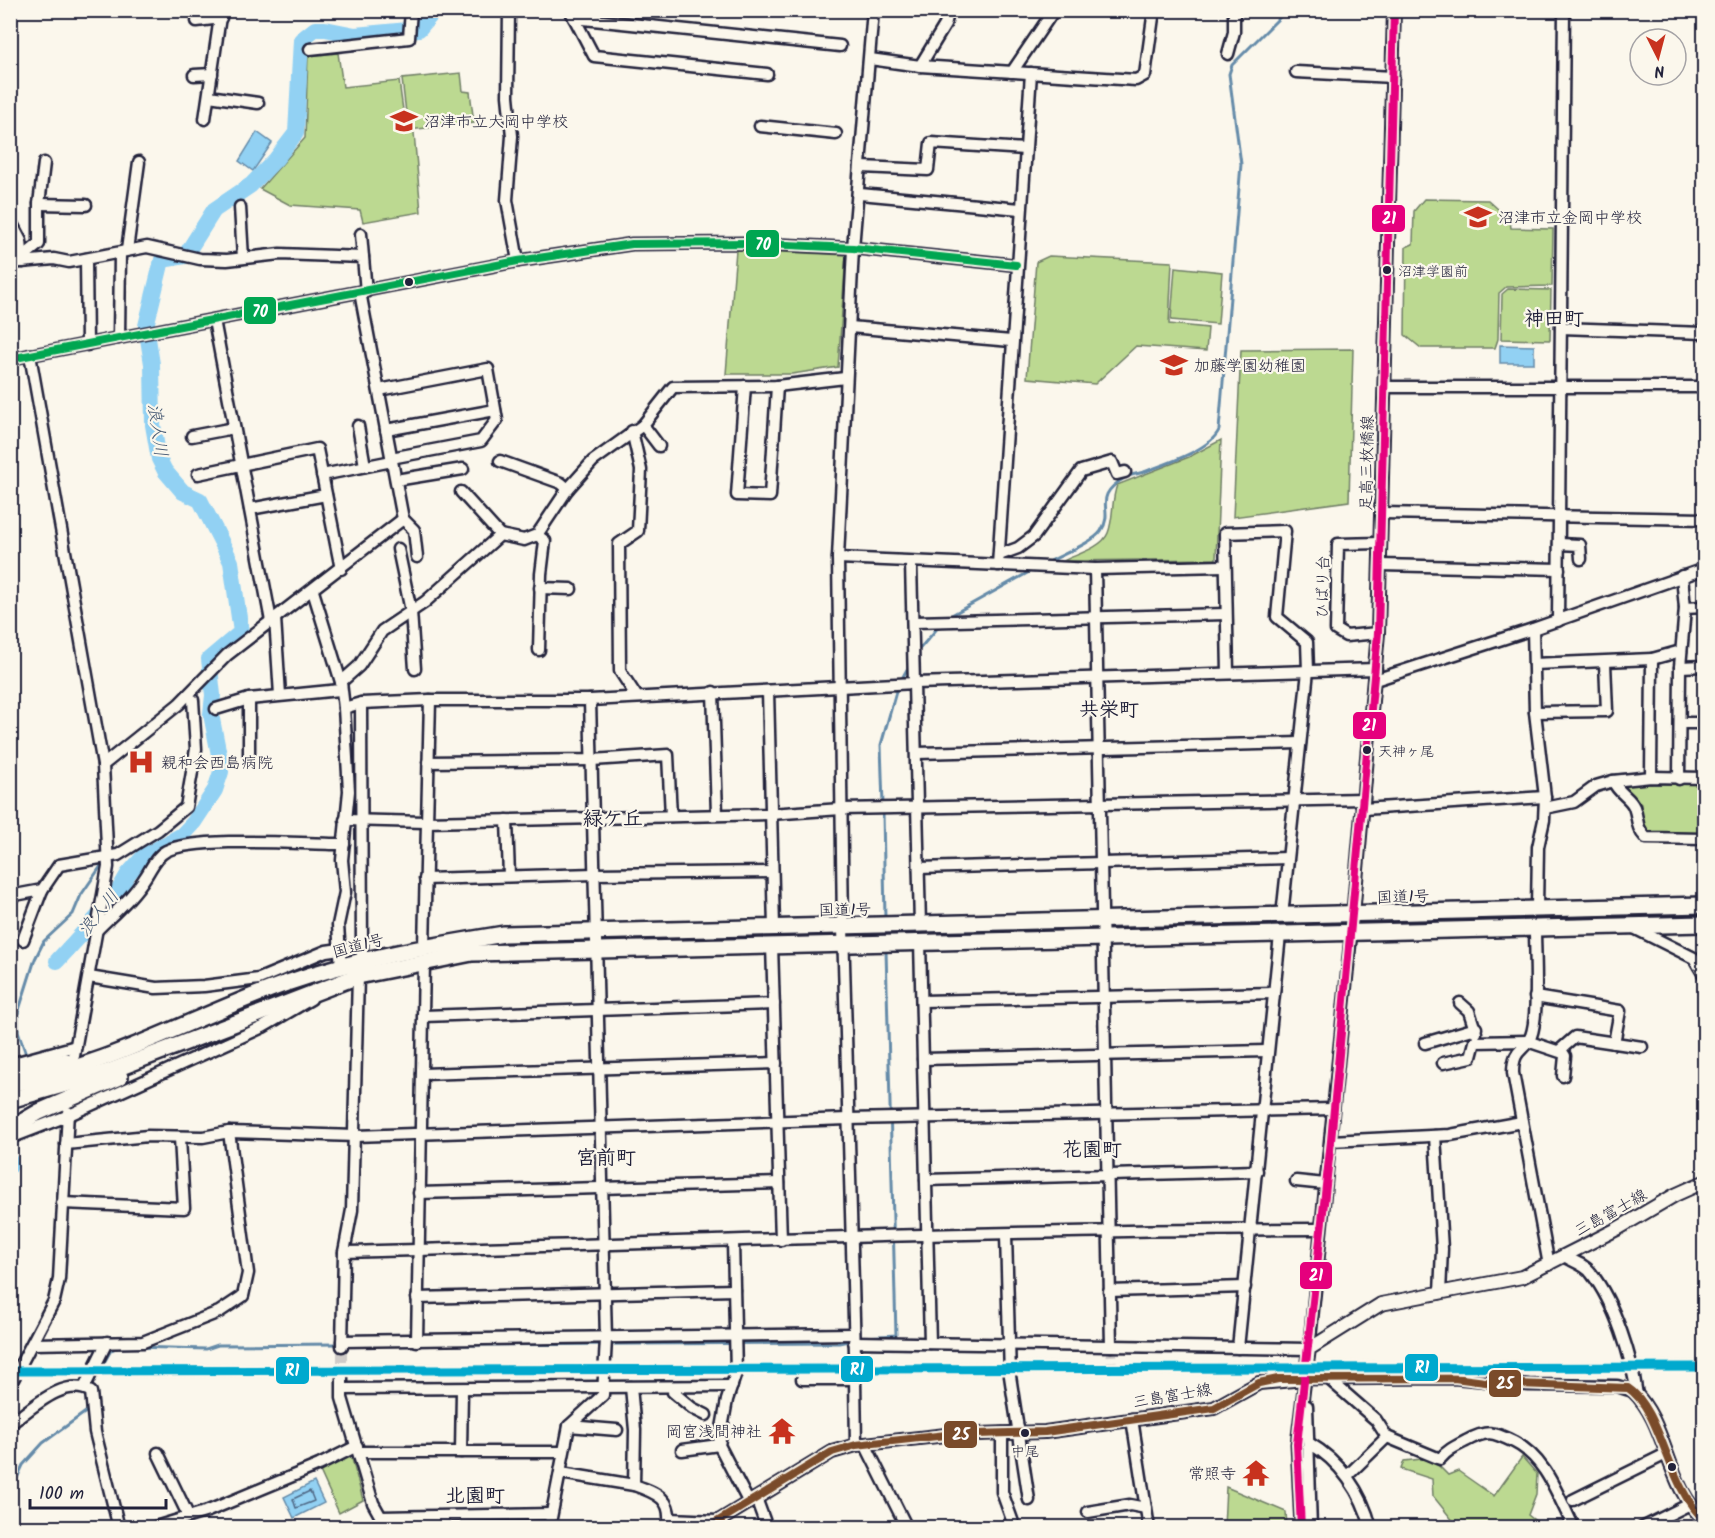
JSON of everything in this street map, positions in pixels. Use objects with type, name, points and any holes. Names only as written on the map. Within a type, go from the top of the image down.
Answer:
[{"type":"highway","name":"国道1号","points":[[10,1100],[108,1072],[175,1048],[331,985],[424,954],[504,934],[1704,905]]},
{"type":"highway","name":"国道1号","points":[[10,1084],[123,1053],[288,983],[362,960],[424,954],[596,948],[1280,935],[1704,924]]},
{"type":"highway","points":[[10,1129],[39,1112],[164,1059],[175,1048]]},
{"type":"highway","points":[[10,1073],[97,1054],[123,1053]]},
{"type":"main road","name":"足高三枚橋線","points":[[1353,915],[1378,633],[1394,10]]},
{"type":"main road","name":"三島富士線","points":[[1309,1349],[1381,1304],[1509,1281],[1549,1265],[1675,1195],[1704,1182]]},
{"type":"main road","points":[[1305,1379],[1309,1349]]},
{"type":"main road","name":"三島富士線","points":[[712,1524],[832,1452],[861,1445],[946,1435],[1020,1433],[1214,1408],[1259,1383],[1305,1379]]},
{"type":"main road","points":[[1635,1392],[1645,1408],[1689,1504],[1704,1519]]},
{"type":"street","points":[[310,49],[409,38],[411,10]]},
{"type":"street","points":[[509,10],[508,96],[512,136],[507,200],[518,261]]},
{"type":"street","points":[[855,1354],[843,943],[838,558],[845,378],[873,10]]},
{"type":"street","points":[[920,66],[945,25],[949,10]]},
{"type":"street","points":[[1012,72],[1054,10]]},
{"type":"street","points":[[870,60],[920,66],[1136,80],[1145,75],[1148,66],[1154,10]]},
{"type":"street","points":[[1228,54],[1234,32],[1234,10]]},
{"type":"street","points":[[1558,621],[1564,10]]},
{"type":"street","points":[[197,21],[221,14],[205,118]]},
{"type":"street","points":[[572,14],[840,45]]},
{"type":"street","points":[[572,14],[594,56],[767,74]]},
{"type":"street","points":[[1296,72],[1393,77]]},
{"type":"street","points":[[998,560],[1030,73]]},
{"type":"street","points":[[194,75],[212,74]]},
{"type":"street","points":[[209,96],[258,103]]},
{"type":"street","points":[[760,126],[836,134]]},
{"type":"street","points":[[862,166],[928,170],[931,143],[1024,149]]},
{"type":"street","points":[[119,338],[124,251],[139,162]]},
{"type":"street","points":[[23,259],[39,244],[39,204],[44,163]]},
{"type":"street","points":[[860,194],[1020,208]]},
{"type":"street","points":[[39,204],[86,205]]},
{"type":"street","points":[[240,207],[243,258]]},
{"type":"street","points":[[10,220],[21,241],[23,259]]},
{"type":"street","points":[[361,234],[363,292],[378,390],[403,519],[414,530],[417,557]]},
{"type":"street","points":[[10,358],[518,261],[632,244],[672,242],[854,248],[1016,265]]},
{"type":"street","points":[[10,263],[23,259],[54,259],[69,262],[147,247],[185,255],[243,258],[280,254],[363,257]]},
{"type":"street","points":[[86,259],[87,345]]},
{"type":"street","points":[[214,320],[273,620],[280,695]]},
{"type":"street","points":[[850,327],[1011,341]]},
{"type":"street","points":[[1561,328],[1704,333]]},
{"type":"street","points":[[10,1064],[75,1051],[108,858],[103,765],[30,355]]},
{"type":"street","points":[[322,475],[481,441],[497,420],[488,369],[378,390]]},
{"type":"street","points":[[461,492],[500,535],[524,540],[537,535],[568,489],[593,461],[643,425],[673,387],[777,386],[845,378]]},
{"type":"street","points":[[745,386],[737,495],[770,496],[777,386]]},
{"type":"street","points":[[1385,387],[1704,387]]},
{"type":"street","points":[[386,430],[495,410]]},
{"type":"street","points":[[643,425],[659,446]]},
{"type":"street","points":[[358,426],[365,466]]},
{"type":"street","points":[[192,436],[234,428]]},
{"type":"street","points":[[632,431],[641,470],[638,531],[619,544],[620,671],[637,698]]},
{"type":"street","points":[[198,474],[317,449],[341,569]]},
{"type":"street","points":[[500,461],[561,483],[568,489]]},
{"type":"street","points":[[998,560],[1034,536],[1081,471],[1112,462],[1117,474],[1125,472]]},
{"type":"street","points":[[396,480],[463,469]]},
{"type":"street","points":[[250,509],[326,495]]},
{"type":"street","points":[[1382,513],[1704,519]]},
{"type":"street","points":[[103,765],[179,704],[227,655],[313,591],[403,519]]},
{"type":"street","points":[[1228,673],[1225,532],[1285,531],[1277,617],[1307,642],[1308,670],[1292,801],[1282,916]]},
{"type":"street","points":[[216,709],[249,699],[340,686],[359,666],[382,631],[425,602],[500,535]]},
{"type":"street","points":[[537,535],[545,541],[540,588],[539,650]]},
{"type":"street","name":"ひばり台","points":[[1378,633],[1346,636],[1336,630],[1338,544],[1380,543]]},
{"type":"street","points":[[1559,544],[1580,544],[1581,559]]},
{"type":"street","points":[[398,549],[411,611],[415,669]]},
{"type":"street","points":[[838,558],[911,563],[998,560],[1095,569],[1224,566]]},
{"type":"street","points":[[911,563],[920,925]]},
{"type":"street","points":[[1380,565],[1559,569]]},
{"type":"street","points":[[344,708],[361,703],[430,700],[591,700],[713,692],[1096,676],[1308,670],[1375,674],[1558,621],[1704,568]]},
{"type":"street","points":[[1095,569],[1105,1173],[1111,1347]]},
{"type":"street","points":[[1679,779],[1680,666],[1685,608],[1682,576]]},
{"type":"street","points":[[540,588],[571,589]]},
{"type":"street","points":[[313,591],[344,708],[349,791],[344,844],[345,892],[338,925],[341,968]]},
{"type":"street","points":[[1685,608],[1704,607]]},
{"type":"street","points":[[914,622],[1226,614]]},
{"type":"street","points":[[1533,629],[1535,712],[1545,802],[1538,847],[1537,909]]},
{"type":"street","points":[[1534,664],[1605,663],[1652,659],[1681,651]]},
{"type":"street","points":[[1651,777],[1652,659]]},
{"type":"street","points":[[1535,712],[1607,711],[1605,663]]},
{"type":"street","points":[[1680,666],[1704,666]]},
{"type":"street","points":[[768,691],[774,928]]},
{"type":"street","points":[[713,692],[717,814]]},
{"type":"street","points":[[249,699],[249,756]]},
{"type":"street","points":[[22,940],[42,890],[59,865],[118,855],[158,830],[186,807],[191,793],[191,767],[197,741],[193,700]]},
{"type":"street","points":[[417,1341],[418,1193],[430,700]]},
{"type":"street","points":[[549,1527],[569,1426],[603,1395],[605,1386],[606,1339],[591,700]]},
{"type":"street","points":[[361,703],[362,960]]},
{"type":"street","points":[[1680,723],[1704,723]]},
{"type":"street","points":[[917,753],[1300,743]]},
{"type":"street","points":[[428,762],[592,760],[668,755],[671,816]]},
{"type":"street","points":[[345,820],[426,822],[770,814],[841,809],[1292,801],[1364,804],[1574,802],[1596,786],[1613,781],[1651,777],[1704,778]]},
{"type":"street","points":[[1613,781],[1618,793],[1628,799],[1634,807],[1637,828],[1646,838],[1704,839]]},
{"type":"street","points":[[507,820],[509,876]]},
{"type":"street","points":[[97,927],[132,895],[156,860],[165,852],[219,844],[344,844]]},
{"type":"street","points":[[919,868],[1287,858]]},
{"type":"street","points":[[425,879],[771,872]]},
{"type":"street","points":[[10,896],[42,890]]},
{"type":"street","points":[[358,976],[352,1210],[344,1252],[342,1343],[736,1337],[854,1338],[930,1343],[1111,1347],[1309,1349],[1353,915]]},
{"type":"street","points":[[1629,926],[1694,958],[1704,975]]},
{"type":"street","points":[[1535,929],[1535,997],[1531,1036],[1516,1054],[1513,1062],[1549,1265]]},
{"type":"street","points":[[1238,1348],[1252,1229],[1267,1051],[1280,935]]},
{"type":"street","points":[[920,942],[930,1343]]},
{"type":"street","points":[[772,945],[781,1240]]},
{"type":"street","points":[[89,977],[156,988],[204,986],[259,979],[326,951],[340,949]]},
{"type":"street","points":[[10,1138],[263,1028],[331,985]]},
{"type":"street","points":[[922,1001],[1274,993]]},
{"type":"street","points":[[1535,997],[1620,1011],[1614,1043]]},
{"type":"street","points":[[1443,1063],[1471,1057],[1476,1028],[1469,1011],[1460,1003]]},
{"type":"street","points":[[424,1016],[774,1004]]},
{"type":"street","points":[[1425,1043],[1476,1028]]},
{"type":"street","points":[[1560,1050],[1575,1037],[1642,1047]]},
{"type":"street","points":[[1475,1042],[1527,1041],[1560,1050],[1565,1056],[1563,1076]]},
{"type":"street","points":[[924,1059],[1267,1051]]},
{"type":"street","points":[[422,1074],[776,1063]]},
{"type":"street","points":[[66,1144],[148,1136],[203,1137],[230,1132],[355,1136],[601,1126],[776,1124],[848,1119],[1105,1116],[1333,1109]]},
{"type":"street","points":[[10,1385],[54,1301],[59,1279],[68,1111]]},
{"type":"street","points":[[1331,1141],[1435,1136],[1474,1132],[1522,1122]]},
{"type":"street","points":[[32,1344],[143,1342],[219,1312],[243,1296],[248,1273],[230,1132]]},
{"type":"street","points":[[1435,1136],[1442,1249],[1440,1293]]},
{"type":"street","points":[[62,1203],[184,1208],[180,1138]]},
{"type":"street","points":[[926,1180],[1105,1173],[1257,1172]]},
{"type":"street","points":[[1296,1181],[1325,1184]]},
{"type":"street","points":[[418,1193],[779,1182]]},
{"type":"street","points":[[344,1252],[733,1242],[850,1236],[927,1237],[1320,1229]]},
{"type":"street","points":[[1006,1235],[1010,1376],[1029,1500]]},
{"type":"street","points":[[733,1242],[735,1373],[722,1422],[719,1445],[767,1527]]},
{"type":"street","points":[[1564,1256],[1590,1271],[1617,1320],[1635,1392]]},
{"type":"street","points":[[1109,1291],[1245,1287]]},
{"type":"street","points":[[417,1298],[734,1290]]},
{"type":"street","points":[[107,1342],[88,1390],[95,1432],[119,1527]]},
{"type":"street","points":[[342,1377],[342,1398],[373,1503],[387,1527]]},
{"type":"street","points":[[1305,1379],[1454,1378],[1511,1384],[1617,1386],[1635,1392]]},
{"type":"street","points":[[802,1379],[855,1379],[861,1445],[907,1527]]},
{"type":"street","points":[[1305,1379],[1311,1527]]},
{"type":"street","points":[[1301,1527],[1297,1444],[1305,1379]]},
{"type":"street","points":[[1330,1380],[1376,1420],[1387,1437],[1440,1459],[1446,1452],[1477,1435],[1495,1432],[1522,1445],[1544,1469],[1574,1527]]},
{"type":"street","points":[[343,1389],[462,1390],[605,1386],[732,1386]]},
{"type":"street","points":[[631,1387],[635,1430],[634,1485]]},
{"type":"street","points":[[674,1387],[673,1392],[692,1408],[706,1415]]},
{"type":"street","points":[[10,1424],[54,1391],[88,1390]]},
{"type":"street","points":[[461,1452],[462,1390]]},
{"type":"street","points":[[691,1421],[692,1408]]},
{"type":"street","points":[[1132,1419],[1149,1527]]},
{"type":"street","points":[[569,1426],[617,1430]]},
{"type":"street","points":[[1002,1433],[1002,1492],[1015,1527]]},
{"type":"street","points":[[1347,1476],[1387,1437]]},
{"type":"street","points":[[1309,1443],[1328,1454],[1347,1476],[1371,1527]]},
{"type":"street","points":[[682,1450],[719,1445]]},
{"type":"street","points":[[152,1527],[208,1511],[358,1449],[563,1452]]},
{"type":"street","points":[[159,1453],[188,1515]]},
{"type":"street","points":[[1573,1500],[1666,1454]]},
{"type":"street","points":[[561,1473],[634,1485],[660,1494],[666,1501],[669,1523],[712,1524]]},
{"type":"street","points":[[1642,1527],[1689,1504]]},
{"type":"street","points":[[1088,1512],[1131,1505],[1146,1508]]},
{"type":"street","points":[[381,1517],[551,1514]]},
{"type":"green space","points":[[338,53],[343,87],[399,81],[406,132],[414,133],[421,212],[363,222],[360,210],[290,205],[260,189],[305,138],[308,56]]},
{"type":"green space","points":[[461,73],[463,91],[470,92],[474,123],[408,130],[402,79]]},
{"type":"green space","points":[[1424,199],[1488,200],[1510,220],[1511,228],[1553,229],[1552,286],[1506,287],[1499,293],[1498,339],[1495,348],[1421,348],[1405,335],[1406,247],[1413,244],[1414,211]]},
{"type":"green space","points":[[736,250],[846,255],[838,367],[792,374],[726,374]]},
{"type":"green space","points":[[1049,256],[1172,262],[1169,324],[1208,328],[1206,351],[1136,346],[1095,384],[1027,378],[1036,262]]},
{"type":"green space","points":[[1175,267],[1222,272],[1218,324],[1171,320]]},
{"type":"green space","points":[[1508,289],[1551,290],[1550,340],[1501,339],[1502,294]]},
{"type":"green space","points":[[1353,349],[1349,501],[1233,517],[1241,350]]},
{"type":"green space","points":[[1221,440],[1216,559],[1063,561],[1095,547],[1105,538],[1110,527],[1117,485],[1189,457]]},
{"type":"green space","points":[[1627,784],[1704,784],[1704,835],[1650,834],[1642,825],[1641,804],[1625,790]]},
{"type":"green space","points":[[349,1457],[352,1459],[363,1500],[339,1513],[320,1471]]},
{"type":"green space","points":[[1522,1457],[1537,1474],[1536,1494],[1528,1515],[1543,1527],[1458,1527],[1433,1496],[1432,1479],[1401,1469],[1404,1461],[1431,1458],[1448,1475],[1458,1471],[1494,1496]]},
{"type":"green space","points":[[1226,1487],[1286,1512],[1287,1527],[1224,1527]]},
{"type":"water","points":[[257,132],[272,143],[253,171],[239,161]]},
{"type":"water","points":[[1500,345],[1534,346],[1534,363],[1500,363]]},
{"type":"water","points":[[314,1482],[324,1503],[294,1518],[284,1497]]},
{"type":"waterway","name":"浪人川","points":[[57,961],[113,900],[128,874],[143,857],[182,835],[194,822],[215,790],[221,772],[211,714],[213,695],[209,659],[241,632],[231,562],[222,543],[200,500],[183,492],[165,471],[159,459],[153,425],[152,364],[146,326],[162,260],[185,256],[214,210],[251,185],[276,159],[296,133],[301,40],[315,29],[355,35],[419,29],[435,10]]},
{"type":"waterway","points":[[1045,564],[1097,536],[1105,523],[1106,498],[1115,485],[1128,476],[1186,456],[1206,444],[1219,430],[1241,164],[1229,74],[1232,65],[1283,14],[1309,10]]},
{"type":"waterway","points":[[948,617],[1031,571]]},
{"type":"waterway","points":[[916,653],[941,624]]},
{"type":"waterway","points":[[900,682],[910,664]]},
{"type":"waterway","points":[[883,805],[881,745],[897,688]]},
{"type":"waterway","points":[[883,812],[885,919]]},
{"type":"waterway","points":[[26,1054],[18,1031],[18,1013],[35,959],[44,941],[73,914],[81,895],[101,866]]},
{"type":"waterway","points":[[865,1337],[896,1335],[886,950]]},
{"type":"waterway","name":"浪人川","points":[[10,1161],[10,1166]]},
{"type":"waterway","points":[[463,1345],[839,1343],[853,1340]]},
{"type":"waterway","points":[[134,1347],[206,1349],[218,1345],[340,1344]]},
{"type":"waterway","points":[[93,1382],[111,1350],[118,1347]]},
{"type":"waterway","points":[[10,1493],[23,1465],[43,1443],[87,1411],[87,1393]]},
{"type":"tunnel","points":[[342,1346],[342,1377]]},
{"type":"tunnel","points":[[1111,1346],[1112,1371]]},
{"type":"tunnel","points":[[855,1354],[855,1379]]},
{"type":"transit line","name":"21","points":[[1301,1528],[1297,1444],[1331,1141],[1378,633],[1394,10]]},
{"type":"transit line","name":"70","points":[[10,359],[518,261],[632,244],[744,243],[853,248],[1016,265]]},
{"type":"transit line","name":"R1","points":[[10,1371],[1704,1367]]},
{"type":"transit line","name":"25","points":[[707,1528],[832,1452],[856,1445],[946,1435],[1045,1432],[1214,1408],[1259,1383],[1278,1379],[1454,1378],[1493,1383],[1628,1388],[1640,1399],[1649,1413],[1682,1489],[1704,1519]]},
{"type":"place","name":"沼津市立大岡中学校","points":[[404,121]]},
{"type":"place","name":"沼津市立金岡中学校","points":[[1478,217]]},
{"type":"place","name":"沼津学園前","points":[[1387,270]]},
{"type":"place","name":"加藤学園幼稚園","points":[[1174,365]]},
{"type":"place","name":"天神ヶ尾","points":[[1367,750]]},
{"type":"place","name":"親和会西島病院","points":[[141,762]]},
{"type":"place","name":"岡宮浅間神社","points":[[782,1431]]},
{"type":"place","name":"中尾","points":[[1025,1433]]},
{"type":"place","name":"常照寺","points":[[1256,1473]]},
{"type":"district","name":"神田町","points":[[1554,318]]},
{"type":"district","name":"共栄町","points":[[1109,709]]},
{"type":"district","name":"緑ケ丘","points":[[613,818]]},
{"type":"district","name":"花園町","points":[[1092,1149]]},
{"type":"district","name":"宮前町","points":[[606,1157]]},
{"type":"district","name":"北園町","points":[[475,1495]]}]
